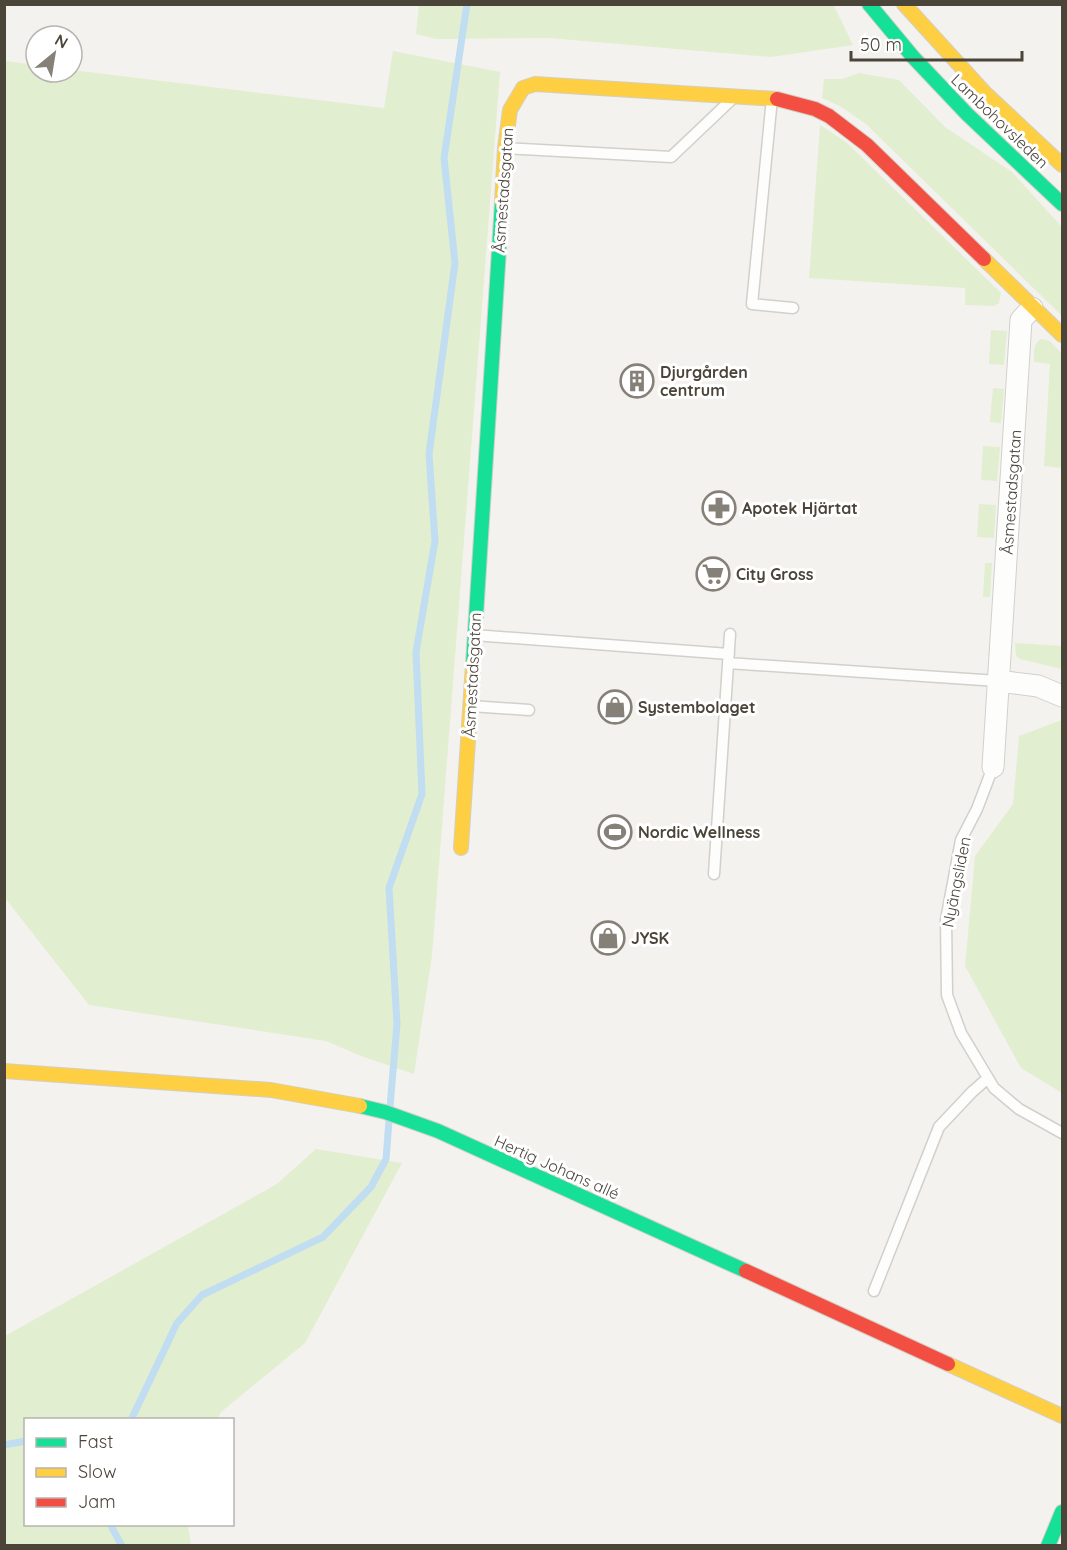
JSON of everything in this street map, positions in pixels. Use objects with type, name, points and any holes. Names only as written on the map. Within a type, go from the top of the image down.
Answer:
[{"type":"street","name":"Lambohovsleden","points":[[869,4],[913,57],[967,114],[1062,204]]},
{"type":"street","name":"Lambohovsleden","points":[[904,4],[984,92],[1062,165]]},
{"type":"street","name":"Åsmestadsgatan","points":[[461,848],[505,148],[507,125],[515,98],[523,88],[535,84],[772,98],[815,109],[843,125],[898,173],[1032,308],[1062,335]]},
{"type":"street","name":"Åsmestadsgatan","points":[[993,767],[1021,320],[1032,308]]},
{"type":"street","points":[[998,681],[1038,686],[1062,696]]},
{"type":"street","name":"Hertig Johans allé","points":[[4,1071],[271,1090],[353,1104],[422,1125],[1062,1416]]},
{"type":"street","points":[[1048,1545],[1062,1512]]},
{"type":"lane","points":[[505,148],[671,157],[735,96]]},
{"type":"lane","points":[[772,98],[752,304],[794,308]]},
{"type":"lane","points":[[714,874],[730,634]]},
{"type":"lane","points":[[474,635],[998,681]]},
{"type":"lane","points":[[471,706],[529,710]]},
{"type":"lane","name":"Nyängsliden","points":[[993,767],[977,809],[961,840],[946,920],[946,995],[961,1033],[994,1088],[1019,1109],[1062,1134]]},
{"type":"lane","points":[[874,1292],[939,1127],[988,1078]]},
{"type":"green space","points":[[833,4],[853,45],[771,57],[549,38],[436,39],[416,34],[419,5]]},
{"type":"green space","points":[[4,43],[5,61],[24,63],[24,84],[84,84],[84,71],[384,108],[393,51],[500,72],[432,956],[414,1074],[326,1041],[89,1005],[5,898]]},
{"type":"green space","points":[[859,73],[899,80],[945,127],[1012,172],[1062,227],[1062,316],[866,124],[840,106],[822,98],[824,79],[842,79]]},
{"type":"green space","points":[[820,125],[846,142],[1001,293],[999,303],[994,306],[965,305],[965,288],[809,278]]},
{"type":"green space","points":[[991,330],[1007,331],[1004,365],[989,364]]},
{"type":"green space","points":[[1041,339],[1050,341],[1062,354],[1062,468],[1044,466],[1050,364],[1034,362],[1035,346]]},
{"type":"green space","points":[[993,388],[1004,389],[1001,423],[990,422]]},
{"type":"green space","points":[[983,446],[1000,447],[997,481],[981,480]]},
{"type":"green space","points":[[979,504],[996,505],[994,538],[977,537]]},
{"type":"green space","points":[[985,563],[992,563],[990,597],[983,597]]},
{"type":"green space","points":[[1015,643],[1062,646],[1062,669],[1020,659],[1016,656]]},
{"type":"green space","points":[[1062,720],[1062,1093],[1021,1068],[965,966],[975,856],[1013,804],[1019,736]]},
{"type":"green space","points":[[316,1149],[402,1163],[305,1343],[221,1412],[218,1418],[24,1418],[24,1526],[188,1526],[191,1545],[5,1545],[5,1336],[277,1184]]},
{"type":"waterway","points":[[390,1107],[397,1024],[389,888],[422,794],[416,652],[435,541],[429,454],[455,263],[444,158],[467,4]]},
{"type":"waterway","points":[[132,1418],[177,1323],[202,1295],[323,1237],[371,1187],[386,1159],[389,1121]]},
{"type":"waterway","points":[[4,1445],[24,1441]]},
{"type":"waterway","points":[[111,1526],[122,1546]]},
{"type":"traffic: fast","points":[[869,4],[913,57],[967,114],[1062,204]]},
{"type":"traffic: fast","points":[[473,664],[502,202]]},
{"type":"traffic: fast","points":[[360,1106],[385,1112],[438,1131],[746,1271]]},
{"type":"traffic: fast","points":[[1048,1546],[1062,1512]]},
{"type":"traffic: slow","points":[[904,4],[984,92],[1062,165]]},
{"type":"traffic: slow","points":[[502,202],[510,110],[523,88],[535,84],[777,99]]},
{"type":"traffic: slow","points":[[984,259],[1062,335]]},
{"type":"traffic: slow","points":[[461,848],[473,664]]},
{"type":"traffic: slow","points":[[4,1071],[271,1090],[360,1106]]},
{"type":"traffic: slow","points":[[948,1364],[1062,1416]]},
{"type":"traffic: jam","points":[[777,99],[815,109],[829,116],[867,145],[984,259]]},
{"type":"traffic: jam","points":[[746,1271],[948,1364]]},
{"type":"place","name":"Djurgården centrum","points":[[637,381]]},
{"type":"place","name":"Apotek Hjärtat","points":[[719,508]]},
{"type":"place","name":"City Gross","points":[[713,574]]},
{"type":"place","name":"Systembolaget","points":[[615,707]]},
{"type":"place","name":"Nordic Wellness","points":[[615,832]]},
{"type":"place","name":"JYSK","points":[[608,938]]}]
